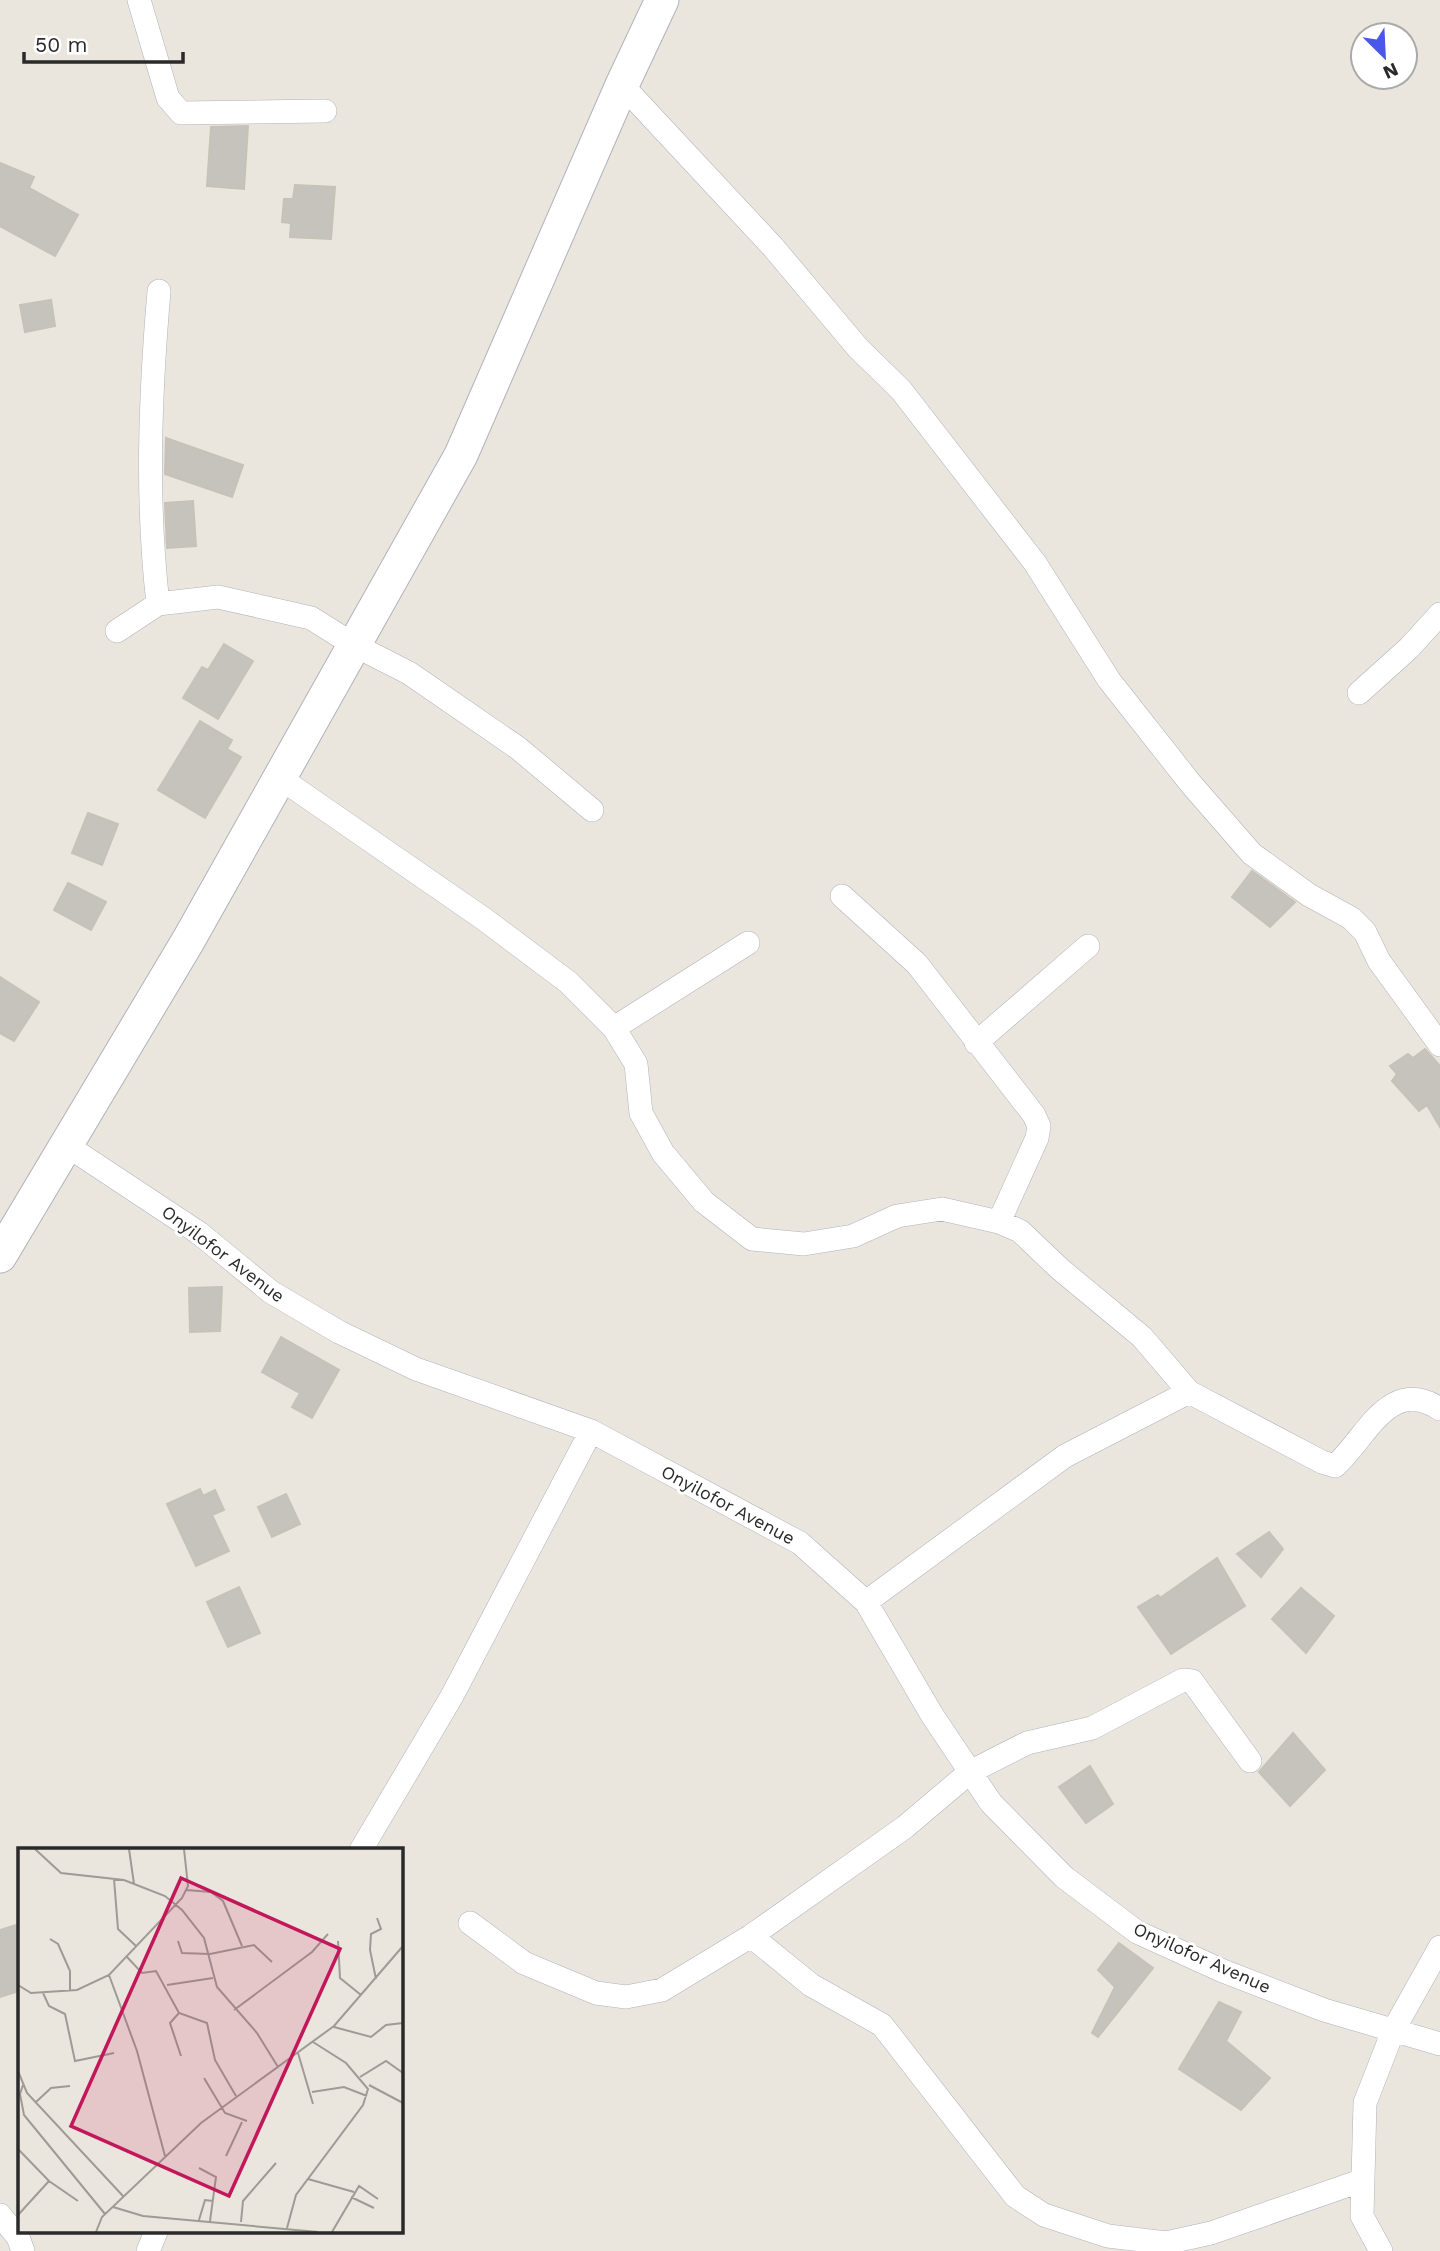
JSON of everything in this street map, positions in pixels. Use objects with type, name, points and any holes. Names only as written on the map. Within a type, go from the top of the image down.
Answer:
[{"type":"main road","points":[[0,1256],[188,941],[461,456],[622,85],[662,0]]},
{"type":"street","points":[[139,0],[168,99],[181,113],[325,111]]},
{"type":"street","points":[[622,85],[773,247],[858,348],[901,390],[1035,563],[1109,680],[1191,785],[1252,854],[1309,895],[1351,918],[1365,932],[1379,961],[1440,1045]]},
{"type":"street","points":[[158,604],[150,535],[153,369],[159,291]]},
{"type":"street","points":[[117,631],[158,604],[218,597],[311,618],[409,673],[518,748],[592,810]]},
{"type":"street","points":[[1359,693],[1409,648],[1440,614]]},
{"type":"street","points":[[280,778],[484,919],[568,982],[614,1028],[636,1064],[641,1114],[663,1153],[705,1202],[752,1240],[804,1244],[853,1236],[897,1216],[943,1209],[999,1222],[1020,1231],[1060,1269],[1142,1337],[1189,1392],[1322,1462],[1335,1466],[1371,1422],[1401,1400],[1423,1399],[1440,1409]]},
{"type":"street","points":[[842,896],[917,964],[1034,1115],[1039,1126],[1037,1138],[999,1222]]},
{"type":"street","points":[[614,1028],[748,943]]},
{"type":"street","points":[[976,1043],[1088,946]]},
{"type":"street","name":"Onyilofor Avenue","points":[[66,1145],[199,1233],[271,1292],[339,1332],[416,1369],[591,1431],[800,1543],[866,1602],[932,1716],[991,1803],[1064,1877],[1137,1932],[1236,1976],[1324,2010],[1440,2044]]},
{"type":"street","points":[[866,1602],[1065,1456],[1189,1392]]},
{"type":"street","points":[[362,1848],[452,1696],[591,1431]]},
{"type":"street","points":[[470,1923],[524,1963],[596,1993],[626,1997],[662,1990],[751,1936],[905,1827],[970,1772],[1027,1744],[1092,1728],[1183,1680],[1192,1681],[1250,1761]]},
{"type":"street","points":[[751,1936],[811,1985],[882,2025],[1015,2196],[1044,2215],[1108,2236],[1166,2243],[1212,2233],[1363,2180]]},
{"type":"street","points":[[1381,2251],[1363,2216],[1365,2103],[1394,2031],[1440,1947]]},
{"type":"street","points":[[0,2215],[18,2237],[23,2251]]},
{"type":"street","points":[[148,2251],[155,2234]]},
{"type":"building","points":[[248,126],[244,189],[207,186],[211,127]]},
{"type":"building","points":[[0,163],[34,177],[29,188],[78,215],[55,256],[0,226]]},
{"type":"building","points":[[295,185],[335,187],[331,239],[290,237],[291,223],[282,222],[284,199],[293,199]]},
{"type":"building","points":[[51,300],[55,326],[25,332],[20,305]]},
{"type":"building","points":[[166,438],[243,465],[232,497],[165,474]]},
{"type":"building","points":[[193,501],[196,546],[167,548],[165,503]]},
{"type":"building","points":[[224,644],[253,661],[218,719],[183,698],[202,667],[208,670]]},
{"type":"building","points":[[200,721],[232,740],[227,749],[241,757],[205,818],[158,790]]},
{"type":"building","points":[[88,813],[118,824],[102,865],[72,853]]},
{"type":"building","points":[[1252,871],[1295,902],[1270,927],[1232,897]]},
{"type":"building","points":[[68,883],[106,902],[91,930],[54,910]]},
{"type":"building","points":[[0,977],[39,1002],[14,1041],[0,1033]]},
{"type":"building","points":[[1425,1049],[1440,1066],[1440,1127],[1427,1105],[1419,1111],[1392,1081],[1397,1074],[1390,1066],[1408,1054],[1413,1058]]},
{"type":"building","points":[[222,1287],[220,1331],[190,1332],[189,1288]]},
{"type":"building","points":[[281,1337],[339,1370],[312,1418],[292,1407],[300,1393],[262,1372]]},
{"type":"building","points":[[200,1489],[203,1496],[215,1490],[224,1510],[212,1515],[229,1551],[196,1566],[167,1504]]},
{"type":"building","points":[[286,1494],[300,1524],[272,1537],[258,1507]]},
{"type":"building","points":[[1269,1532],[1283,1549],[1261,1577],[1237,1554]]},
{"type":"building","points":[[1217,1558],[1245,1606],[1171,1654],[1138,1607],[1158,1595],[1160,1598]]},
{"type":"building","points":[[239,1587],[260,1633],[228,1647],[207,1602]]},
{"type":"building","points":[[1301,1588],[1334,1616],[1306,1653],[1272,1619]]},
{"type":"building","points":[[1293,1733],[1325,1770],[1290,1806],[1259,1772]]},
{"type":"building","points":[[1090,1766],[1113,1804],[1086,1823],[1059,1787]]},
{"type":"building","points":[[18,1924],[18,1991],[0,1997],[0,1930]]},
{"type":"building","points":[[1119,1943],[1153,1968],[1098,2037],[1092,2033],[1115,1987],[1098,1970]]},
{"type":"building","points":[[1219,2002],[1241,2012],[1226,2041],[1270,2078],[1241,2110],[1179,2069]]}]
